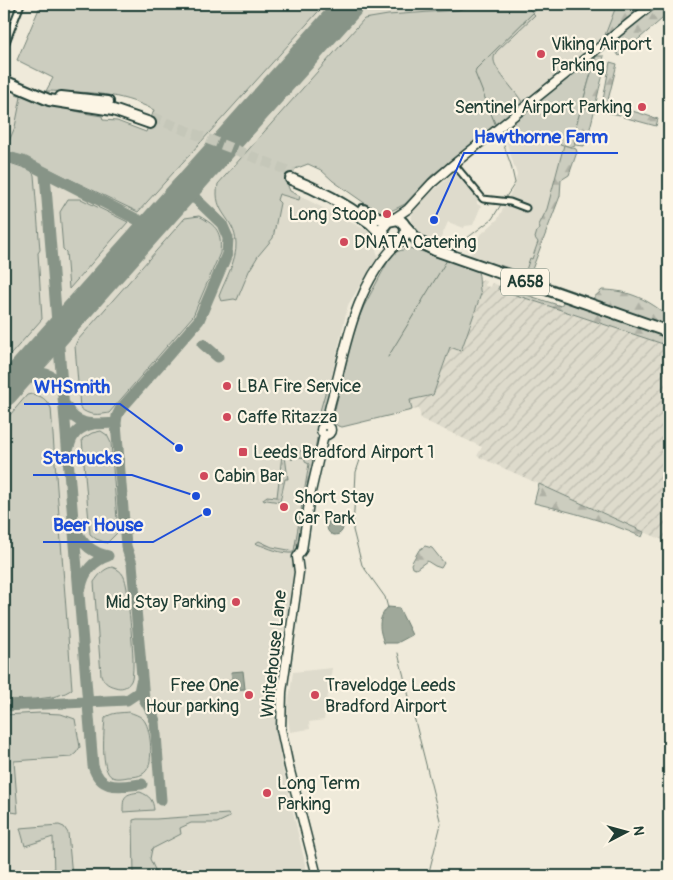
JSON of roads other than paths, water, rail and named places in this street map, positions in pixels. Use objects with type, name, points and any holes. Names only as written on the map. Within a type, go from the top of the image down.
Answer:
[{"type":"highway","points":[[4,81],[49,100],[70,105],[113,110],[151,120]]},
{"type":"highway","points":[[292,176],[322,185],[340,199],[374,225],[390,241],[399,241],[405,236],[405,227],[401,221],[378,218],[340,199]]},
{"type":"highway","points":[[384,236],[385,224],[392,219]]},
{"type":"highway","name":"A658","points":[[405,227],[419,242],[435,250],[669,332]]},
{"type":"highway","name":"A658","points":[[399,241],[419,242]]},
{"type":"street","points":[[4,47],[21,4]]},
{"type":"street","points":[[392,219],[408,209],[432,183],[454,164],[653,4]]},
{"type":"street","points":[[454,164],[483,199],[510,202],[526,208]]},
{"type":"street","points":[[405,227],[408,209]]},
{"type":"street","points":[[384,236],[386,254]]},
{"type":"street","points":[[386,254],[399,241]]},
{"type":"street","name":"Whitehouse Lane","points":[[317,876],[284,746],[281,711],[299,572],[298,557],[302,550],[310,496],[324,435],[321,428],[326,425],[349,330],[364,293],[386,254]]},
{"type":"waterway","points":[[496,126],[475,73],[476,69],[542,4]]},
{"type":"waterway","points":[[499,132],[511,165],[515,183],[504,200]]},
{"type":"waterway","points":[[454,251],[462,242],[492,219],[502,203]]},
{"type":"waterway","points":[[388,357],[447,260]]},
{"type":"waterway","points":[[362,454],[356,472],[353,530],[362,565],[385,597],[388,608]]},
{"type":"waterway","points":[[398,653],[441,824],[428,876]]},
{"type":"tunnel","points":[[152,117],[294,173]]},
{"type":"place","name":"Viking Airport Parking","points":[[541,54]]},
{"type":"place","name":"Sentinel Airport Parking","points":[[642,107]]},
{"type":"place","name":"Long Stoop","points":[[387,214]]},
{"type":"place","name":"Hawthorne Farm","points":[[434,220]]},
{"type":"place","name":"DNATA Catering","points":[[344,242]]},
{"type":"place","name":"LBA Fire Service","points":[[227,386]]},
{"type":"place","name":"Caffe Ritazza","points":[[227,417]]},
{"type":"place","name":"WHSmith","points":[[179,448]]},
{"type":"place","name":"Leeds Bradford Airport 1","points":[[243,452]]},
{"type":"place","name":"Cabin Bar","points":[[204,476]]},
{"type":"place","name":"Starbucks","points":[[196,496]]},
{"type":"place","name":"Short Stay Car Park","points":[[284,507]]},
{"type":"place","name":"Beer House","points":[[207,512]]},
{"type":"place","name":"Mid Stay Parking","points":[[236,602]]},
{"type":"place","name":"Free One Hour parking","points":[[249,695]]},
{"type":"place","name":"Travelodge Leeds Bradford Airport","points":[[315,695]]},
{"type":"place","name":"Long Term Parking","points":[[267,793]]}]
